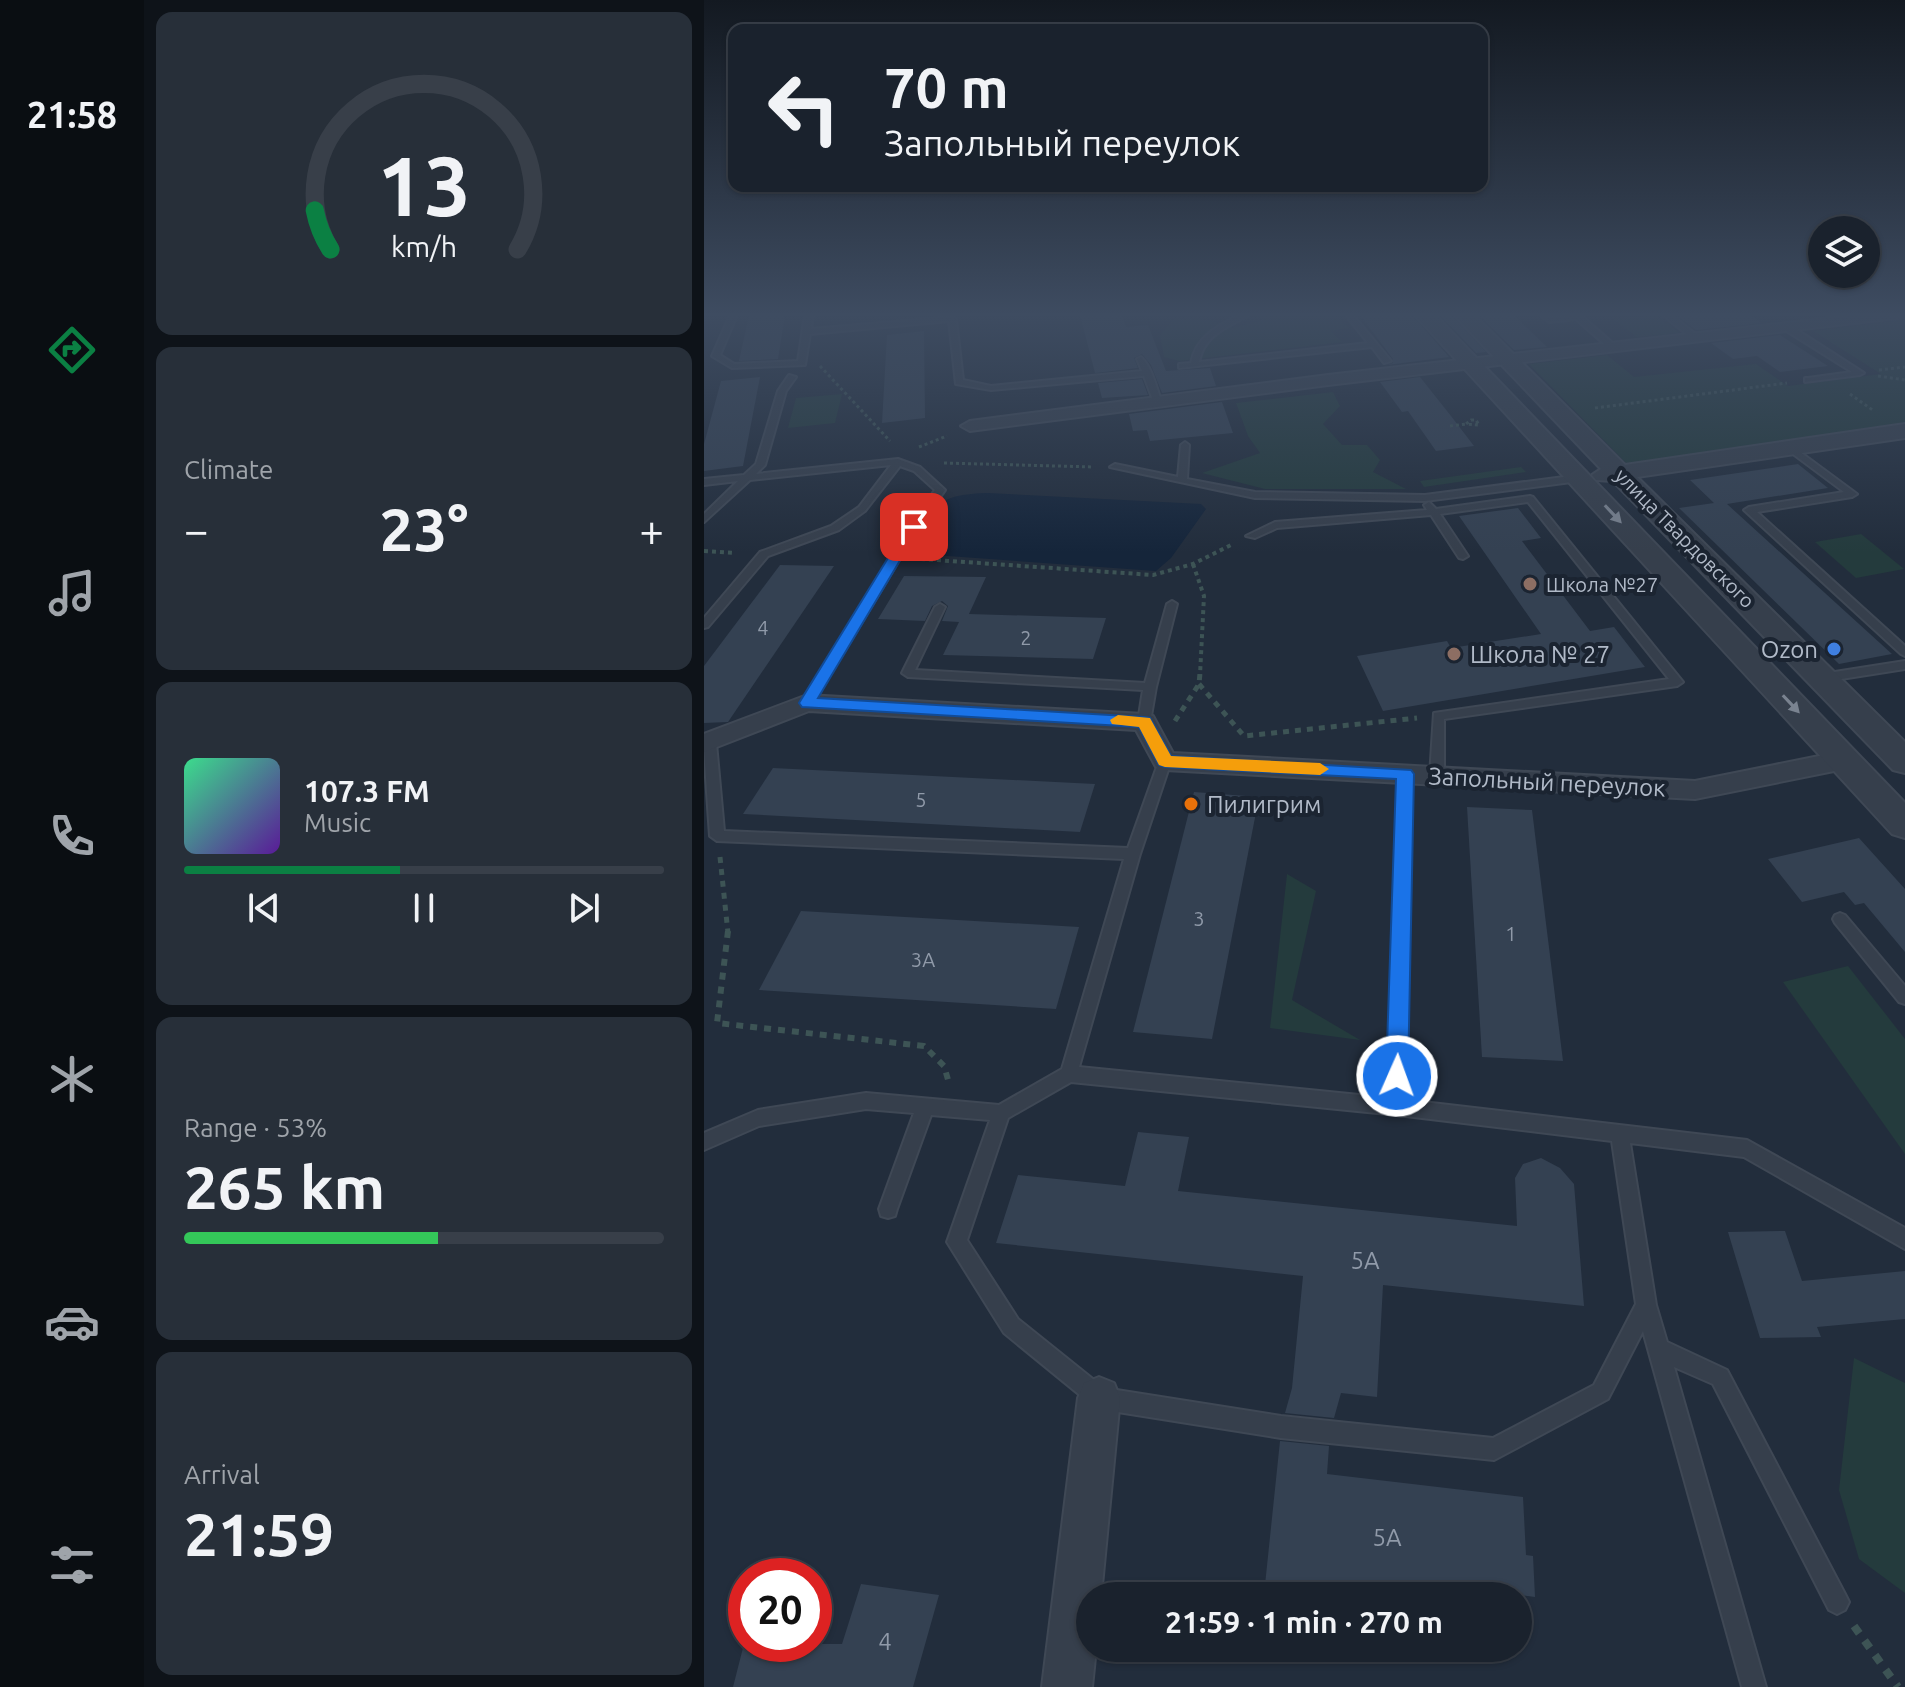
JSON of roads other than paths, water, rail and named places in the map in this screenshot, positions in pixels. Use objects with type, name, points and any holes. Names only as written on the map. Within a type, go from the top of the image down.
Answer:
[{"type":"street","points":[[970,426],[1232,394]]},
{"type":"street","name":"улица Твардовского","points":[[1498,394],[1905,825]]},
{"type":"street","name":"улица Твардовского","points":[[1542,394],[1905,762]]},
{"type":"street","points":[[1579,478],[1905,432]]},
{"type":"street","name":"Запольный переулок","points":[[707,743],[807,703],[1437,776],[1695,790],[1844,760]]},
{"type":"street","points":[[1075,1677],[1099,1398]]},
{"type":"lane","points":[[704,519],[760,465],[781,394]]},
{"type":"lane","points":[[1155,394],[1158,403]]},
{"type":"lane","points":[[1182,481],[1185,445]]},
{"type":"lane","points":[[1792,449],[1852,494],[1749,510],[1905,652]]},
{"type":"lane","points":[[704,625],[764,554],[835,528],[862,509],[900,458]]},
{"type":"lane","points":[[704,482],[900,458],[940,490],[807,703]]},
{"type":"lane","points":[[1115,467],[1255,495],[1425,498],[1579,478]]},
{"type":"lane","points":[[1425,498],[1463,556]]},
{"type":"lane","points":[[1251,536],[1275,525],[1434,512],[1530,499],[1677,682],[1438,716],[1437,776]]},
{"type":"lane","points":[[1069,1074],[1133,854],[1154,741],[1150,687],[1172,604]]},
{"type":"lane","points":[[940,607],[908,673],[1150,687]]},
{"type":"lane","points":[[1822,678],[1905,665]]},
{"type":"lane","points":[[707,743],[717,836],[1133,854]]},
{"type":"lane","points":[[1397,1107],[1405,774]]},
{"type":"lane","points":[[1840,919],[1905,997]]},
{"type":"lane","points":[[704,1142],[758,1118],[866,1101],[1001,1113],[1069,1074],[1397,1107],[1747,1149],[1905,1239]]},
{"type":"lane","points":[[888,1209],[925,1106]]},
{"type":"lane","points":[[1001,1113],[957,1242],[1011,1326],[1099,1398],[1281,1427],[1494,1449],[1601,1392],[1646,1305]]},
{"type":"lane","points":[[1620,1134],[1646,1305],[1754,1687]]},
{"type":"lane","points":[[1658,1349],[1720,1377],[1837,1602]]},
{"type":"water","points":[[987,493],[1201,504],[1206,509],[1171,558],[1156,571],[920,554],[911,541],[940,504],[958,496]]},
{"type":"place","name":"Школа №27","points":[[1530,584]]},
{"type":"place","name":"Ozon","points":[[1834,649]]},
{"type":"place","name":"Школа № 27","points":[[1454,654]]},
{"type":"place","name":"Пилигрим","points":[[1191,804]]}]
